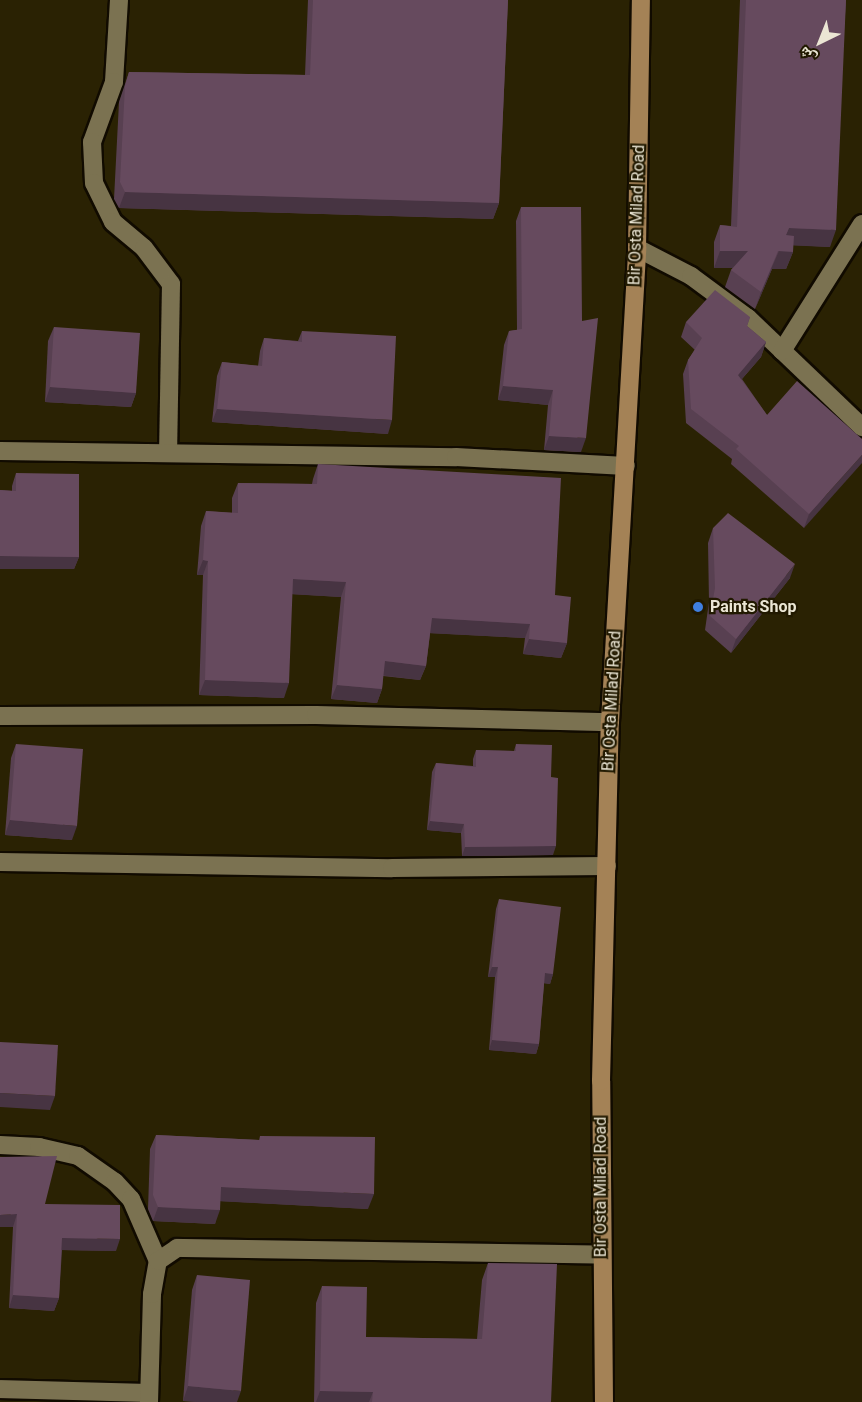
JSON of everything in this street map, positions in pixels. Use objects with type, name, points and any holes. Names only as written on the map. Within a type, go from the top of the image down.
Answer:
[{"type":"main road","name":"Bir Osta Milad Road","points":[[604,1402],[601,1081],[610,722],[637,248],[641,0]]},
{"type":"street","points":[[118,0],[114,82],[92,142],[94,183],[113,222],[144,248],[171,284],[168,452]]},
{"type":"street","points":[[782,351],[862,224]]},
{"type":"street","points":[[637,248],[691,276],[748,318],[862,427]]},
{"type":"street","points":[[0,451],[456,457],[626,466]]},
{"type":"street","points":[[0,716],[316,715],[610,722]]},
{"type":"street","points":[[0,862],[414,868],[607,866]]},
{"type":"street","points":[[0,1145],[39,1147],[78,1156],[115,1182],[131,1199],[158,1261],[152,1294],[149,1398],[0,1389]]},
{"type":"street","points":[[158,1261],[177,1248],[201,1247],[602,1255]]},
{"type":"building","points":[[313,0],[508,0],[499,203],[125,192],[120,182],[125,86],[129,72],[310,75]]},
{"type":"building","points":[[746,0],[846,0],[836,230],[789,228],[786,235],[794,236],[793,252],[778,251],[761,292],[731,270],[748,251],[720,251],[720,225],[737,227]]},
{"type":"building","points":[[521,207],[581,207],[582,321],[598,318],[586,438],[549,436],[553,390],[503,386],[509,331],[522,329]]},
{"type":"building","points":[[715,290],[750,317],[747,326],[766,342],[738,375],[767,415],[797,381],[862,439],[862,455],[809,514],[736,449],[739,446],[691,409],[688,360],[702,338],[686,322]]},
{"type":"building","points":[[54,327],[140,333],[136,393],[50,387]]},
{"type":"building","points":[[302,331],[396,336],[392,420],[217,409],[222,362],[262,366],[264,338],[302,342]]},
{"type":"building","points":[[318,464],[561,478],[555,595],[571,597],[567,643],[529,639],[530,624],[432,618],[426,666],[385,661],[382,689],[337,685],[346,582],[293,579],[289,683],[205,680],[208,561],[203,560],[206,511],[238,513],[238,483],[317,484]]},
{"type":"building","points":[[16,473],[79,474],[79,557],[0,556],[0,490],[16,491]]},
{"type":"building","points":[[728,513],[795,564],[736,639],[710,616],[715,588],[713,528]]},
{"type":"building","points":[[16,744],[83,749],[77,826],[10,820]]},
{"type":"building","points":[[516,744],[552,745],[551,777],[558,778],[556,846],[465,847],[464,824],[430,821],[436,763],[476,767],[476,750],[516,751]]},
{"type":"building","points":[[499,899],[561,907],[553,974],[545,973],[539,1044],[492,1040],[498,967],[492,967]]},
{"type":"building","points":[[0,1042],[58,1045],[55,1096],[0,1093]]},
{"type":"building","points":[[156,1135],[260,1140],[260,1136],[375,1137],[374,1194],[221,1187],[220,1210],[158,1207],[153,1195]]},
{"type":"building","points":[[57,1156],[45,1204],[120,1205],[120,1239],[62,1238],[59,1298],[13,1295],[17,1214],[0,1215],[0,1157]]},
{"type":"building","points":[[488,1263],[557,1264],[551,1402],[372,1402],[373,1392],[320,1391],[322,1286],[367,1287],[366,1337],[482,1339]]},
{"type":"building","points":[[197,1275],[250,1280],[241,1391],[188,1386]]},
{"type":"place","name":"Paints Shop","points":[[698,607]]}]
